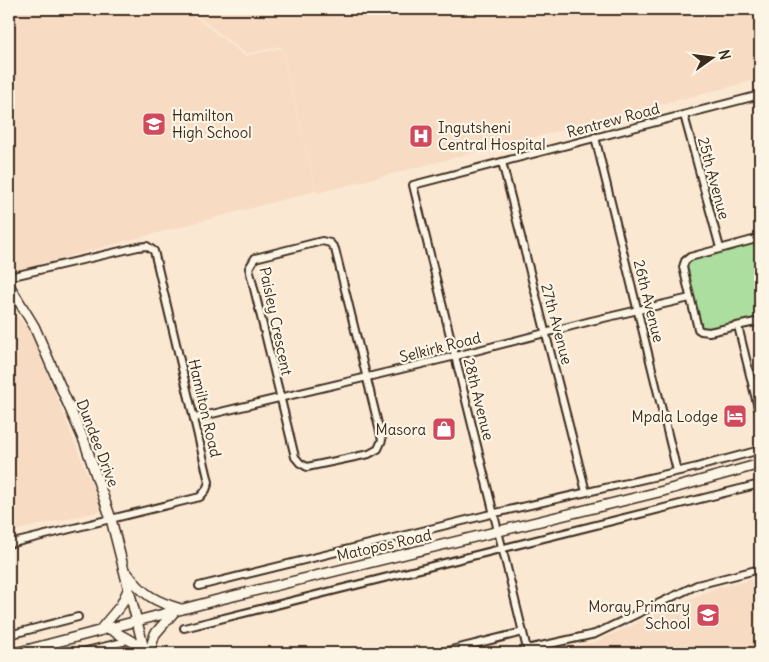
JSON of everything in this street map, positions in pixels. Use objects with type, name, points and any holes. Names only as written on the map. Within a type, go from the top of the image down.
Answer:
[{"type":"main road","name":"Dundee Drive","points":[[9,286],[28,316],[59,382],[84,444],[111,519],[136,621],[146,653]]},
{"type":"main road","name":"Matopos Road","points":[[15,653],[104,629],[686,485],[760,464]]},
{"type":"main road","points":[[124,569],[142,591],[178,611],[156,634],[146,653],[133,642],[104,629],[121,605],[129,588]]},
{"type":"street","name":"Rentrew Road","points":[[413,185],[760,94]]},
{"type":"street","name":"25th Avenue","points":[[684,115],[720,248]]},
{"type":"street","name":"26th Avenue","points":[[596,137],[677,471]]},
{"type":"street","name":"27th Avenue","points":[[502,162],[586,492]]},
{"type":"street","name":"28th Avenue","points":[[413,185],[528,651]]},
{"type":"street","points":[[760,238],[690,257],[683,265],[698,329],[709,332],[760,320]]},
{"type":"street","name":"Paisley Crescent","points":[[322,241],[330,243],[335,250],[367,378],[382,440],[378,449],[369,454],[307,467],[304,466],[295,457],[249,268],[255,258],[322,241]]},
{"type":"street","name":"Hamilton Road","points":[[9,277],[138,247],[149,247],[156,254],[209,482],[200,497],[9,544]]},
{"type":"street","name":"Selkirk Road","points":[[195,418],[367,378],[546,332],[690,298]]},
{"type":"street","points":[[738,326],[760,416]]},
{"type":"street","points":[[199,586],[760,450]]},
{"type":"street","points":[[184,628],[760,484]]},
{"type":"street","points":[[528,651],[595,634],[696,585],[760,569]]},
{"type":"street","points":[[9,635],[78,617]]},
{"type":"street","points":[[441,653],[523,632]]},
{"type":"street","points":[[78,653],[123,642]]},
{"type":"shaded area","name":"Hamilton High School","points":[[9,9],[185,9],[245,56],[281,48],[316,191],[9,272]]},
{"type":"shaded area","name":"Ingutsheni Central Hospital","points":[[188,9],[760,9],[760,79],[317,193],[281,46],[246,54]]},
{"type":"shaded area","points":[[9,308],[30,331],[102,511],[9,532]]},
{"type":"shaded area","name":"Moray Primary School","points":[[760,578],[760,653],[544,653],[595,642],[715,588]]},
{"type":"green space","points":[[760,241],[760,317],[704,329],[701,326],[686,267],[691,259]]},
{"type":"place","name":"Hamilton High School","points":[[154,124]]},
{"type":"place","name":"Ingutsheni Central Hospital","points":[[421,136]]},
{"type":"place","name":"Mpala Lodge","points":[[735,416]]},
{"type":"place","name":"Masora","points":[[444,429]]},
{"type":"place","name":"Moray Primary School","points":[[708,615]]}]
